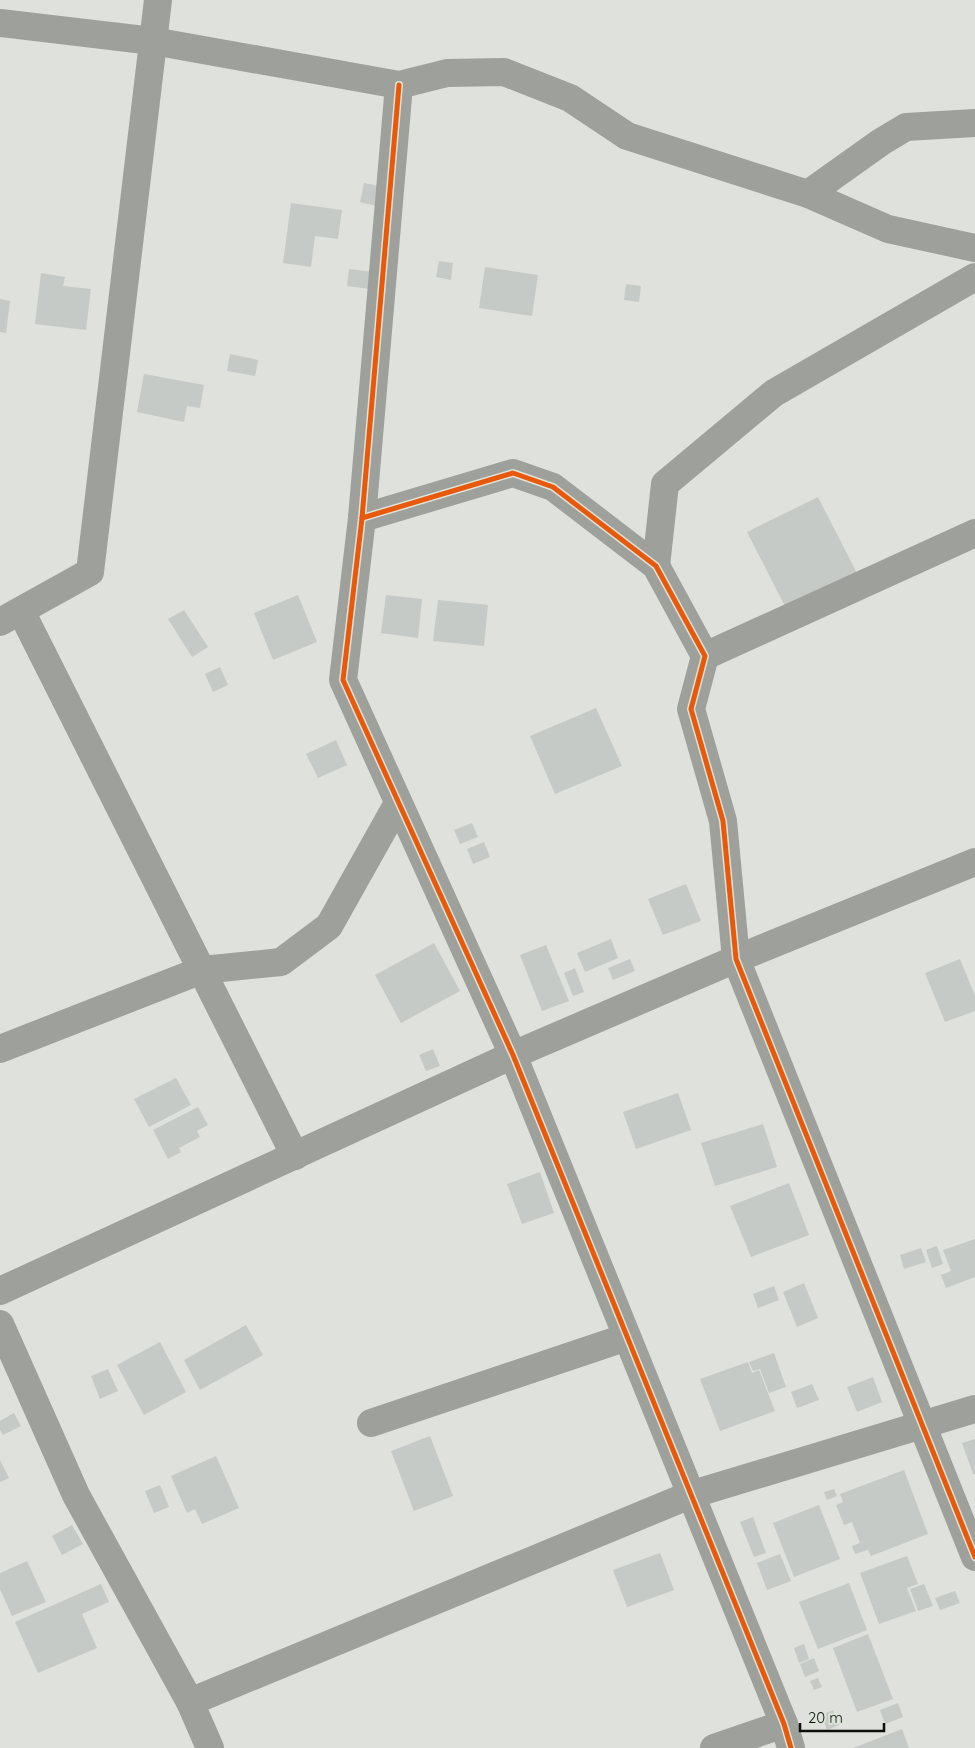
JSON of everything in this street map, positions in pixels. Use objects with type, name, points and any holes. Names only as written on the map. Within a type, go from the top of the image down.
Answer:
[{"type":"street","points":[[158,0],[90,572],[10,617],[202,970],[295,1156]]},
{"type":"street","points":[[0,24],[153,41],[399,85],[448,72],[504,72],[570,98],[627,136],[808,194],[888,230],[975,248]]},
{"type":"street","points":[[399,85],[362,518],[343,680],[513,1055],[787,1736],[714,1748]]},
{"type":"street","points":[[808,194],[881,142],[906,127],[975,122]]},
{"type":"street","points":[[656,566],[665,484],[774,393],[975,277]]},
{"type":"street","points":[[362,518],[513,474],[553,487],[656,566],[706,656],[691,708],[723,821],[736,959],[975,1557]]},
{"type":"street","points":[[706,656],[975,533]]},
{"type":"street","points":[[0,1049],[202,970],[281,962],[329,926],[398,802]]},
{"type":"street","points":[[0,1291],[513,1055],[736,959],[975,862]]},
{"type":"street","points":[[0,1324],[76,1495],[190,1702],[210,1748]]},
{"type":"street","points":[[371,1423],[627,1337]]},
{"type":"street","points":[[190,1702],[690,1495],[922,1427],[975,1409]]},
{"type":"building","points":[[364,183],[384,187],[380,207],[360,202]]},
{"type":"building","points":[[291,203],[342,210],[338,239],[315,236],[311,267],[283,263]]},
{"type":"building","points":[[439,261],[453,263],[451,280],[436,277]]},
{"type":"building","points":[[485,267],[538,275],[532,316],[479,308]]},
{"type":"building","points":[[349,269],[381,273],[378,290],[347,286]]},
{"type":"building","points":[[41,273],[65,277],[63,286],[91,289],[86,330],[35,324]]},
{"type":"building","points":[[626,284],[641,286],[639,302],[624,300]]},
{"type":"building","points":[[0,299],[10,301],[6,333],[0,332]]},
{"type":"building","points":[[230,354],[258,360],[255,376],[227,371]]},
{"type":"building","points":[[144,374],[204,385],[200,408],[187,406],[184,422],[137,412]]},
{"type":"building","points":[[818,497],[861,581],[790,616],[747,532]]},
{"type":"building","points":[[298,595],[317,642],[273,660],[254,613]]},
{"type":"building","points":[[386,595],[422,599],[418,638],[381,633]]},
{"type":"building","points":[[438,600],[488,605],[484,646],[433,641]]},
{"type":"building","points":[[184,610],[208,647],[192,657],[168,619]]},
{"type":"building","points":[[220,667],[228,685],[213,692],[205,674]]},
{"type":"building","points":[[596,708],[622,766],[555,794],[530,736]]},
{"type":"building","points":[[336,740],[347,765],[318,778],[306,754]]},
{"type":"building","points":[[472,823],[478,837],[460,844],[454,830]]},
{"type":"building","points":[[484,842],[490,857],[473,864],[467,849]]},
{"type":"building","points":[[686,884],[701,921],[663,935],[648,899]]},
{"type":"building","points":[[611,939],[618,958],[585,972],[577,953]]},
{"type":"building","points":[[434,943],[460,991],[401,1023],[375,975]]},
{"type":"building","points":[[546,945],[569,1001],[542,1011],[520,955]]},
{"type":"building","points":[[630,959],[635,971],[613,980],[608,968]]},
{"type":"building","points":[[960,959],[975,996],[975,1011],[945,1022],[925,973]]},
{"type":"building","points":[[575,968],[584,992],[573,996],[564,973]]},
{"type":"building","points":[[433,1049],[440,1066],[426,1071],[419,1055]]},
{"type":"building","points":[[176,1078],[191,1105],[149,1127],[134,1099]]},
{"type":"building","points":[[678,1093],[691,1130],[636,1149],[623,1112]]},
{"type":"building","points":[[198,1107],[208,1125],[197,1131],[200,1137],[179,1148],[181,1152],[168,1159],[153,1130]]},
{"type":"building","points":[[763,1124],[777,1167],[715,1186],[701,1143]]},
{"type":"building","points":[[540,1172],[554,1213],[522,1224],[507,1184]]},
{"type":"building","points":[[789,1183],[809,1235],[751,1257],[730,1206]]},
{"type":"building","points":[[975,1239],[975,1277],[946,1288],[941,1275],[951,1271],[943,1250]]},
{"type":"building","points":[[937,1246],[943,1264],[932,1268],[926,1250]]},
{"type":"building","points":[[921,1248],[926,1262],[904,1269],[900,1255]]},
{"type":"building","points":[[804,1283],[818,1318],[797,1327],[783,1292]]},
{"type":"building","points":[[774,1286],[779,1300],[758,1308],[753,1294]]},
{"type":"building","points":[[246,1325],[263,1355],[200,1390],[184,1360]]},
{"type":"building","points":[[160,1342],[186,1392],[144,1415],[117,1365]]},
{"type":"building","points":[[774,1353],[786,1387],[769,1393],[760,1369],[753,1371],[749,1362]]},
{"type":"building","points":[[748,1362],[752,1373],[759,1370],[775,1411],[720,1431],[700,1379]]},
{"type":"building","points":[[108,1369],[118,1391],[100,1399],[91,1376]]},
{"type":"building","points":[[873,1377],[882,1402],[857,1412],[847,1387]]},
{"type":"building","points":[[812,1384],[819,1400],[797,1408],[791,1392]]},
{"type":"building","points":[[14,1413],[21,1426],[3,1435],[0,1430],[0,1421]]},
{"type":"building","points":[[430,1436],[453,1496],[414,1511],[391,1451]]},
{"type":"building","points":[[975,1439],[975,1474],[973,1474],[962,1443]]},
{"type":"building","points":[[216,1456],[239,1508],[202,1524],[195,1509],[187,1513],[171,1476]]},
{"type":"building","points":[[0,1460],[9,1478],[0,1482]]},
{"type":"building","points":[[904,1470],[928,1534],[871,1556],[868,1550],[855,1554],[852,1546],[860,1543],[852,1522],[844,1525],[836,1505],[843,1502],[840,1494]]},
{"type":"building","points":[[160,1485],[169,1507],[154,1513],[145,1491]]},
{"type":"building","points":[[834,1489],[837,1496],[827,1500],[824,1492]]},
{"type":"building","points":[[819,1505],[840,1559],[794,1577],[773,1523]]},
{"type":"building","points":[[753,1517],[766,1553],[754,1557],[740,1522]]},
{"type":"building","points":[[72,1525],[83,1544],[62,1555],[52,1536]]},
{"type":"building","points":[[660,1553],[674,1590],[627,1607],[613,1570]]},
{"type":"building","points":[[780,1554],[791,1581],[767,1590],[757,1563]]},
{"type":"building","points":[[907,1556],[918,1584],[907,1588],[916,1611],[879,1624],[860,1573]]},
{"type":"building","points":[[27,1561],[46,1602],[12,1616],[0,1589],[0,1573]]},
{"type":"building","points":[[849,1583],[867,1630],[818,1649],[799,1602]]},
{"type":"building","points":[[101,1584],[109,1602],[82,1614],[97,1648],[38,1673],[15,1622]]},
{"type":"building","points":[[924,1584],[933,1606],[918,1611],[910,1589]]},
{"type":"building","points":[[955,1591],[960,1603],[940,1610],[935,1598]]},
{"type":"building","points":[[868,1634],[893,1699],[857,1712],[833,1648]]},
{"type":"building","points":[[804,1644],[809,1659],[799,1663],[794,1648]]},
{"type":"building","points":[[814,1658],[819,1671],[805,1677],[800,1664]]},
{"type":"building","points":[[818,1678],[822,1687],[814,1690],[810,1681]]},
{"type":"building","points":[[898,1703],[903,1717],[885,1724],[880,1710]]},
{"type":"building","points":[[833,1710],[839,1725],[827,1730],[822,1715]]},
{"type":"building","points":[[902,1729],[909,1748],[853,1748]]},
{"type":"cycle path","points":[[399,85],[362,518],[343,680],[513,1055],[784,1724],[791,1748]]},
{"type":"cycle path","points":[[362,518],[513,473],[553,487],[656,566],[705,656],[691,709],[723,821],[736,959],[975,1557]]}]
